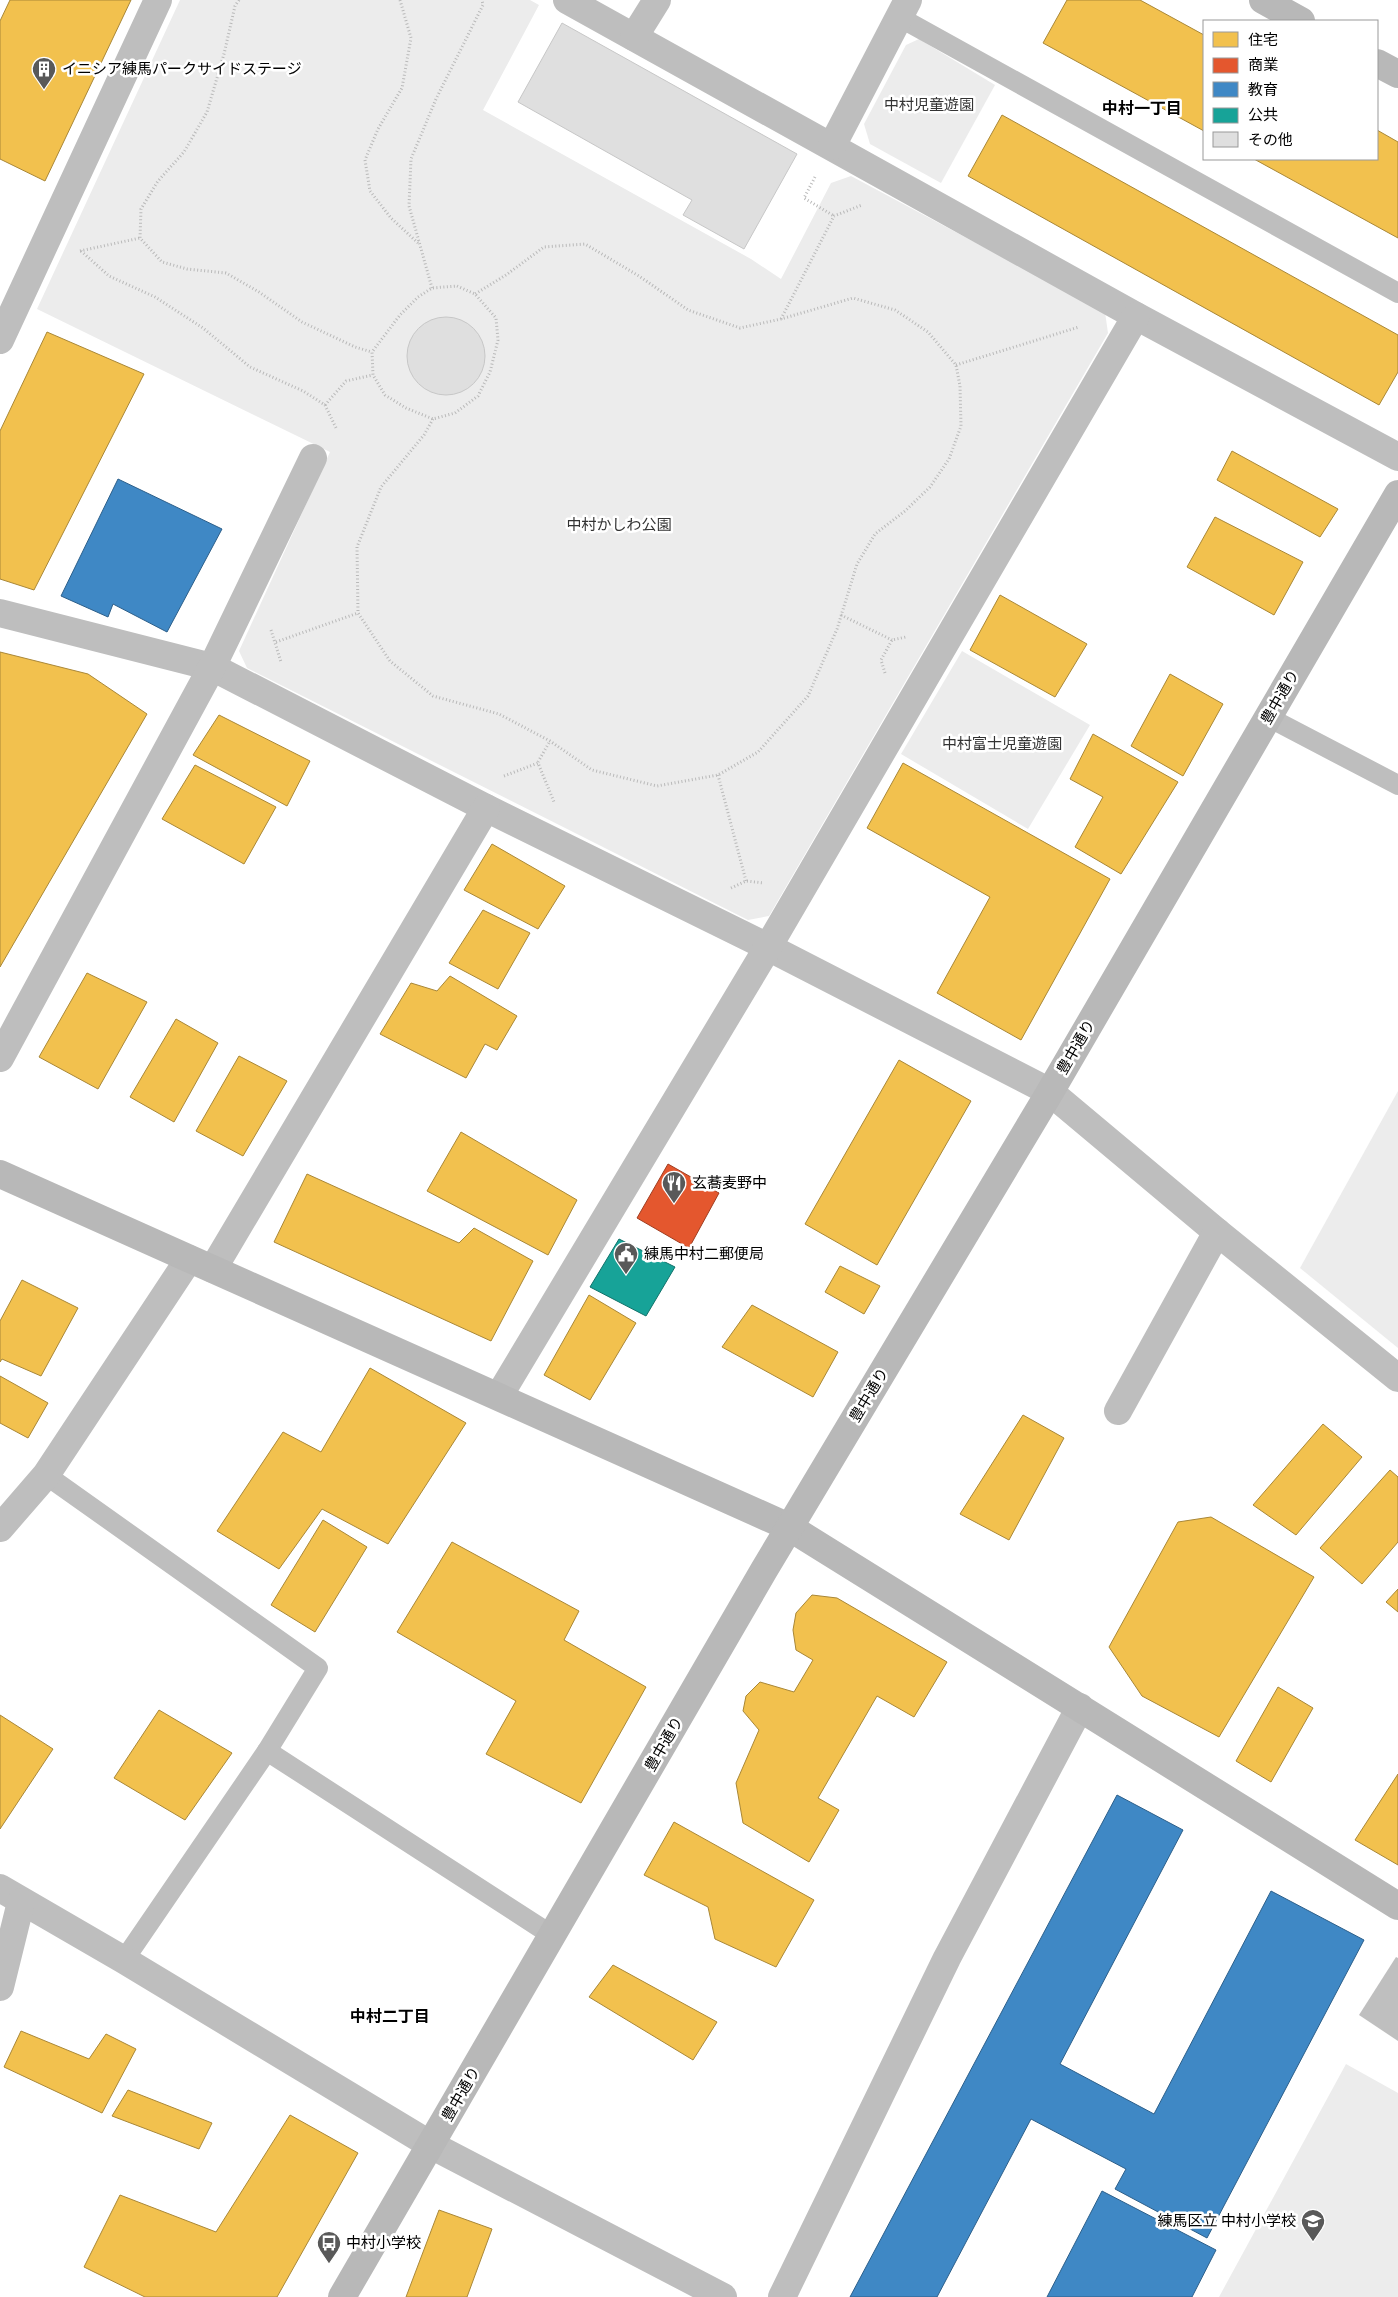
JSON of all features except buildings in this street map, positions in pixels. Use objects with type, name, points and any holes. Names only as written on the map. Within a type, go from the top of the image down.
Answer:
[{"type":"street","points":[[0,340],[158,0]]},
{"type":"street","points":[[567,0],[1136,316],[1398,457]]},
{"type":"street","points":[[634,37],[656,0]]},
{"type":"street","points":[[1263,0],[1299,20]]},
{"type":"street","points":[[832,146],[903,9]]},
{"type":"street","points":[[1378,64],[1398,74]]},
{"type":"street","points":[[499,1396],[768,947],[1136,316]]},
{"type":"street","points":[[0,1058],[212,667],[313,458]]},
{"type":"street","name":"豊中通り","points":[[342,2297],[789,1527],[1050,1092],[1398,494]]},
{"type":"street","points":[[0,613],[212,667],[486,808],[768,947],[1050,1092],[1217,1232],[1398,1378]]},
{"type":"street","points":[[1,1524],[46,1474],[201,1264],[486,808]]},
{"type":"street","points":[[0,1174],[789,1527],[1398,1906]]},
{"type":"street","points":[[1118,1411],[1217,1232]]},
{"type":"street","points":[[782,2297],[947,1958],[1080,1708]]},
{"type":"street","points":[[0,1987],[10,1895],[124,1960],[431,2145],[723,2297]]},
{"type":"lane","points":[[903,9],[1398,293]]},
{"type":"lane","points":[[1268,717],[1398,785]]},
{"type":"lane","points":[[46,1474],[318,1668],[267,1751],[124,1960]]},
{"type":"lane","points":[[267,1751],[553,1936]]},
{"type":"path","points":[[239,0],[235,6],[224,54],[207,112],[184,152],[158,181],[141,209],[140,238],[162,262],[187,269],[226,273],[259,292],[302,322],[355,347],[372,352]]},
{"type":"path","points":[[400,0],[411,38],[402,88],[378,129],[365,160],[370,191],[391,218],[419,244]]},
{"type":"path","points":[[432,288],[409,206],[411,158],[436,99],[483,5],[482,0]]},
{"type":"path","points":[[832,146],[804,198],[834,216]]},
{"type":"path","points":[[781,319],[834,216],[870,202]]},
{"type":"path","points":[[81,251],[140,238]]},
{"type":"path","points":[[81,251],[85,242]]},
{"type":"path","points":[[433,419],[424,436],[382,487],[357,548],[358,613],[390,661],[433,696],[499,714],[550,741],[592,770],[657,786],[718,775],[758,752],[808,696],[837,629],[857,564],[876,534],[905,511],[930,487],[949,459],[961,426],[960,386],[956,365],[928,332],[895,310],[853,298],[781,319],[740,328],[688,310],[639,276],[585,244],[544,247],[506,275],[475,294]]},
{"type":"path","points":[[81,251],[109,276],[155,298],[203,328],[250,367],[303,391],[325,405],[339,435]]},
{"type":"path","points":[[457,286],[475,294],[496,318],[498,340],[490,372],[478,396],[456,413],[433,419],[406,408],[385,394],[373,375],[372,352],[400,315],[418,297],[432,288],[457,286]]},
{"type":"path","points":[[956,365],[1081,326]]},
{"type":"path","points":[[325,405],[346,381],[373,375]]},
{"type":"path","points":[[276,642],[358,613]]},
{"type":"path","points":[[841,616],[892,640],[909,636]]},
{"type":"path","points":[[270,628],[282,665]]},
{"type":"path","points":[[887,679],[881,660],[892,640]]},
{"type":"path","points":[[499,778],[538,762],[550,741]]},
{"type":"path","points":[[538,762],[556,807]]},
{"type":"path","points":[[718,775],[746,881]]},
{"type":"path","points":[[728,890],[746,881],[771,884]]},
{"type":"green space","name":"中村かしわ公園","points":[[180,0],[530,0],[539,5],[483,110],[751,259],[781,279],[831,183],[851,176],[1105,312],[1108,333],[769,916],[748,920],[247,668],[239,651],[330,452],[37,309]]},
{"type":"green space","name":"中村児童遊園","points":[[919,39],[995,85],[941,183],[870,144],[864,124],[906,45]]},
{"type":"green space","name":"中村富士児童遊園","points":[[962,651],[1090,725],[1028,829],[901,754]]},
{"type":"green space","points":[[1398,1091],[1398,1348],[1300,1268]]},
{"type":"green space","points":[[1346,2064],[1398,2093],[1398,2297],[1219,2297]]},
{"type":"shaded area","points":[[1396,1957],[1398,1958],[1398,2041],[1359,2015]]},
{"type":"place","name":"イニシア練馬パークサイドステージ","points":[[44,90]]},
{"type":"place","name":"玄蕎麦野中","points":[[674,1204]]},
{"type":"place","name":"練馬中村二郵便局","points":[[626,1275]]},
{"type":"place","name":"練馬区立 中村小学校","points":[[1313,2242]]},
{"type":"place","name":"中村小学校","points":[[329,2264]]},
{"type":"district","name":"中村一丁目","points":[[1142,108]]},
{"type":"district","name":"中村二丁目","points":[[390,2016]]}]
